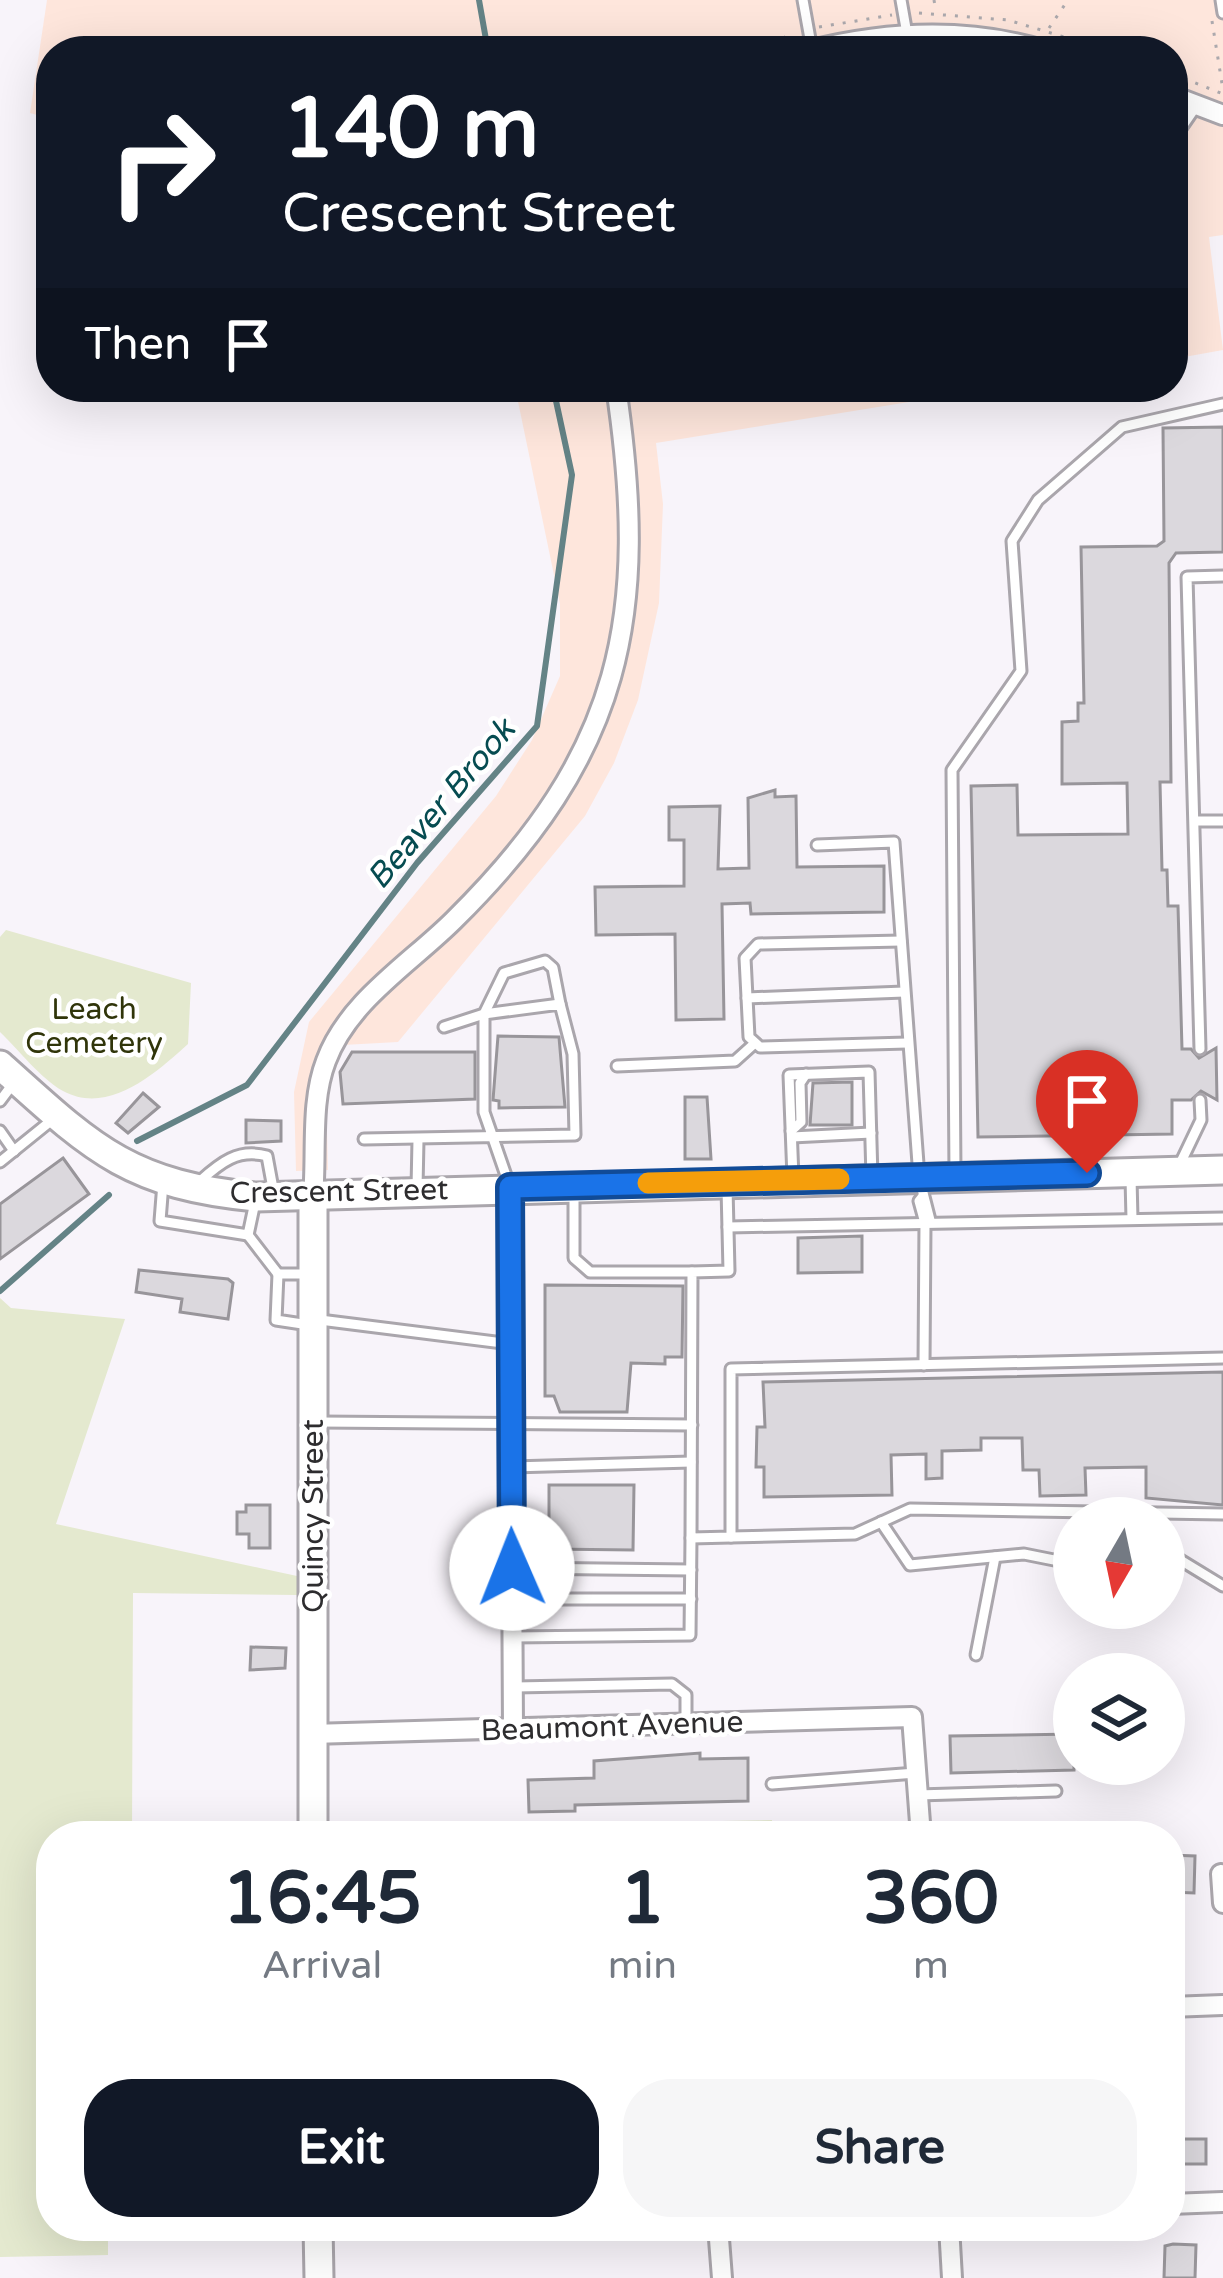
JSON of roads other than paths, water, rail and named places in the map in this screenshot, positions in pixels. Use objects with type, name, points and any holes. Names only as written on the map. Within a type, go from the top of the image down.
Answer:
[{"type":"main road","name":"Crescent Street","points":[[5,1082],[98,1149],[163,1183],[265,1197],[872,1178],[921,1186],[956,1176],[1223,1170]]},
{"type":"main road","name":"Quincy Street","points":[[313,1197],[313,1821]]},
{"type":"main road","points":[[318,2241],[319,2278]]},
{"type":"street","points":[[895,36],[976,36]]},
{"type":"street","points":[[1188,102],[1223,115]]},
{"type":"street","points":[[313,1197],[318,1096],[336,1040],[359,1008],[523,848],[553,806],[593,728],[622,632],[631,575],[631,486],[618,402]]},
{"type":"street","points":[[510,1187],[513,1728]]},
{"type":"street","name":"Beaumont Avenue","points":[[311,1734],[912,1718],[916,1773]]},
{"type":"street","points":[[916,1773],[920,1821]]},
{"type":"street","points":[[1221,1874],[1223,1903]]},
{"type":"street","points":[[1185,2006],[1223,2005]]},
{"type":"street","points":[[1185,2204],[1223,2203]]},
{"type":"street","points":[[719,2241],[722,2278]]},
{"type":"street","points":[[950,2241],[952,2278]]},
{"type":"lane","points":[[803,0],[808,36]]},
{"type":"lane","points":[[901,0],[907,34]]},
{"type":"lane","points":[[1221,0],[1223,13]]},
{"type":"lane","points":[[1188,118],[1197,105]]},
{"type":"lane","points":[[956,1176],[952,770],[1021,671],[1012,541],[1038,500],[1123,427],[1223,404]]},
{"type":"lane","points":[[1200,1048],[1187,577],[1223,576]]},
{"type":"lane","points":[[1196,821],[1223,821]]},
{"type":"lane","points":[[817,845],[894,842],[920,1219],[925,1223]]},
{"type":"lane","points":[[902,941],[758,944],[745,958],[749,1037],[760,1048],[907,1043]]},
{"type":"lane","points":[[364,1139],[492,1141],[575,1135],[575,1083],[566,1019],[553,968],[545,961],[504,973],[484,1013],[484,1112],[492,1141],[510,1187]]},
{"type":"lane","points":[[747,998],[904,992]]},
{"type":"lane","points":[[444,1027],[484,1013],[560,1004]]},
{"type":"lane","points":[[616,1066],[736,1061],[755,1043]]},
{"type":"lane","points":[[793,1180],[789,1075],[869,1072],[872,1178]]},
{"type":"lane","points":[[1176,1171],[1201,1120],[1201,1105]]},
{"type":"lane","points":[[0,1162],[56,1116]]},
{"type":"lane","points":[[0,1130],[14,1151]]},
{"type":"lane","points":[[792,1134],[871,1133]]},
{"type":"lane","points":[[416,1193],[418,1140]]},
{"type":"lane","points":[[191,1189],[226,1158],[267,1156],[265,1197],[248,1235]]},
{"type":"lane","points":[[1131,1172],[1132,1219]]},
{"type":"lane","points":[[574,1185],[574,1258],[580,1266],[590,1271],[692,1272],[729,1270],[727,1181]]},
{"type":"lane","points":[[163,1183],[160,1221],[248,1235],[278,1274],[276,1320],[511,1344]]},
{"type":"lane","points":[[728,1227],[1223,1218]]},
{"type":"lane","points":[[924,1365],[925,1223]]},
{"type":"lane","points":[[513,1637],[690,1635],[692,1272]]},
{"type":"lane","points":[[278,1274],[312,1274]]},
{"type":"lane","points":[[731,1538],[731,1369],[1223,1358]]},
{"type":"lane","points":[[314,1422],[512,1428],[692,1425]]},
{"type":"lane","points":[[512,1467],[692,1462]]},
{"type":"lane","points":[[692,1538],[855,1534],[910,1509],[1053,1513]]},
{"type":"lane","points":[[1185,1514],[1223,1514]]},
{"type":"lane","points":[[881,1522],[910,1565],[1024,1554],[1053,1560]]},
{"type":"lane","points":[[976,1655],[995,1557]]},
{"type":"lane","points":[[1185,1563],[1223,1586]]},
{"type":"lane","points":[[512,1568],[691,1570]]},
{"type":"lane","points":[[512,1599],[691,1599]]},
{"type":"lane","points":[[513,1687],[671,1684],[686,1695],[686,1724]]},
{"type":"lane","points":[[772,1784],[916,1773]]},
{"type":"lane","points":[[918,1795],[1056,1791]]},
{"type":"waterway","name":"Beaver Brook","points":[[479,0],[485,36]]},
{"type":"waterway","name":"Beaver Brook","points":[[137,1141],[247,1085],[417,863],[537,726],[572,475],[556,402]]},
{"type":"waterway","name":"Beaver Brook","points":[[0,1291],[109,1195]]},
{"type":"park label","name":"Leach Cemetery","points":[[94,1026]]}]
